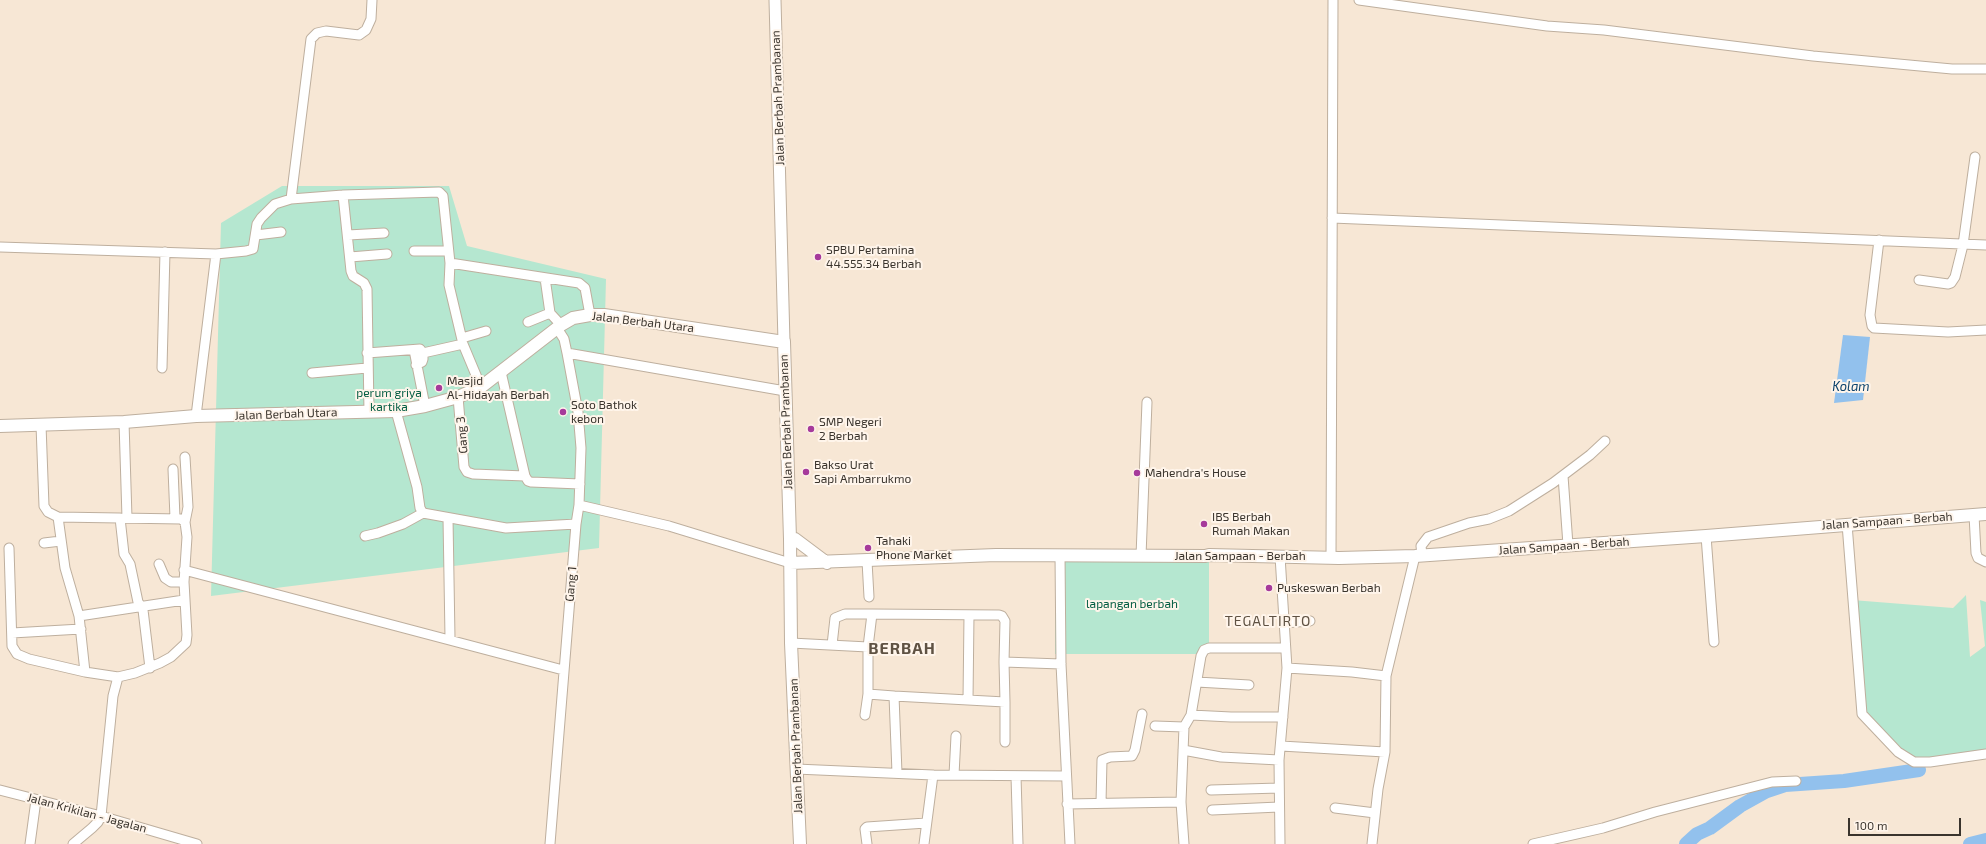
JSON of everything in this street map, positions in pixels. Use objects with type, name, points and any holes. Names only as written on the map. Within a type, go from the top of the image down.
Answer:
[{"type":"main road","name":"Jalan Berbah Utara","points":[[0,426],[124,422],[196,416],[396,411],[425,406],[458,397],[481,387],[559,326],[573,318],[590,314],[784,342]]},
{"type":"main road","name":"Jalan Berbah Prambanan","points":[[784,342],[790,539],[791,643],[800,844]]},
{"type":"main road","name":"Jalan Sampaan - Berbah","points":[[790,563],[827,563],[958,556],[1060,555],[1331,557],[1418,555],[1706,536],[1980,514]]},
{"type":"main road","points":[[790,539],[795,539],[827,563]]},
{"type":"street","points":[[292,199],[311,39],[317,33],[321,32],[359,35],[366,30],[371,19],[372,0]]},
{"type":"street","name":"Jalan Berbah Prambanan","points":[[775,0],[784,342]]},
{"type":"street","points":[[1331,557],[1333,0]]},
{"type":"street","points":[[1359,0],[1547,26],[1604,30],[1813,56],[1952,69],[1986,69]]},
{"type":"street","points":[[1919,280],[1948,284],[1951,283],[1955,277],[1963,245],[1975,157]]},
{"type":"street","points":[[0,246],[216,254],[252,250],[258,224],[275,204],[292,199],[344,195],[442,193],[450,263],[449,285],[462,341],[481,387]]},
{"type":"street","points":[[344,195],[350,271],[353,276],[367,288],[367,368],[369,412]]},
{"type":"street","points":[[1332,218],[1879,240],[1986,246]]},
{"type":"street","points":[[256,235],[281,232]]},
{"type":"street","points":[[348,235],[384,233]]},
{"type":"street","points":[[1879,240],[1870,315],[1872,326],[1874,328],[1948,332],[1986,330]]},
{"type":"street","points":[[414,251],[448,251]]},
{"type":"street","points":[[162,368],[165,252]]},
{"type":"street","points":[[196,416],[216,254]]},
{"type":"street","points":[[350,257],[387,254]]},
{"type":"street","points":[[450,263],[582,285],[585,288],[590,314]]},
{"type":"street","points":[[528,322],[550,313],[545,278]]},
{"type":"street","name":"Gang 1","points":[[550,313],[559,326],[564,339],[578,412],[581,448],[579,505],[563,670],[550,844]]},
{"type":"street","points":[[423,353],[462,341],[486,331]]},
{"type":"street","points":[[368,353],[420,349],[423,353]]},
{"type":"street","points":[[414,350],[425,406]]},
{"type":"street","points":[[416,365],[422,362],[423,353]]},
{"type":"street","points":[[567,353],[785,391]]},
{"type":"street","points":[[312,372],[367,368]]},
{"type":"street","points":[[501,372],[525,476],[528,481],[580,484]]},
{"type":"street","name":"Gang 3","points":[[458,397],[464,466],[467,472],[473,474],[525,476]]},
{"type":"street","points":[[1141,556],[1147,402]]},
{"type":"street","points":[[396,411],[417,487],[420,508],[423,513]]},
{"type":"street","points":[[124,422],[124,554],[130,564],[140,607],[143,610],[150,668]]},
{"type":"street","points":[[41,425],[44,506],[48,512],[58,517],[174,518],[181,519],[185,522]]},
{"type":"street","points":[[1372,844],[1374,813],[1386,752],[1386,676],[1421,546],[1428,537],[1503,514],[1563,476],[1605,441]]},
{"type":"street","points":[[9,548],[14,651],[22,657],[85,672],[118,677],[150,668],[171,657],[186,643],[187,635],[184,600],[184,570],[187,537],[185,522],[188,508],[185,457]]},
{"type":"street","points":[[173,469],[174,518]]},
{"type":"street","points":[[1563,476],[1568,545]]},
{"type":"street","points":[[579,505],[669,526],[790,563]]},
{"type":"street","points":[[365,536],[403,524],[423,513],[506,528],[576,524]]},
{"type":"street","points":[[1980,514],[1976,553],[1978,558],[1986,562]]},
{"type":"street","points":[[58,517],[65,568],[80,616],[85,672]]},
{"type":"street","points":[[448,518],[450,638]]},
{"type":"street","points":[[1847,524],[1862,714],[1898,752],[1914,762],[1930,762],[1986,754]]},
{"type":"street","points":[[1706,536],[1714,642]]},
{"type":"street","points":[[44,543],[61,541]]},
{"type":"street","points":[[1060,555],[1061,664],[1070,844]]},
{"type":"street","points":[[1280,556],[1287,668],[1279,760],[1280,844]]},
{"type":"street","points":[[867,561],[869,597]]},
{"type":"street","points":[[158,564],[165,578],[170,582],[184,582]]},
{"type":"street","points":[[184,570],[563,670]]},
{"type":"street","points":[[80,616],[184,600]]},
{"type":"street","points":[[832,645],[835,618],[845,614],[999,615],[1004,618],[1005,742]]},
{"type":"street","points":[[865,715],[868,694],[868,647],[872,614]]},
{"type":"street","points":[[968,700],[969,615]]},
{"type":"street","points":[[1284,623],[1310,621]]},
{"type":"street","points":[[12,633],[81,630]]},
{"type":"street","points":[[791,643],[868,647]]},
{"type":"street","points":[[1184,844],[1181,802],[1184,727],[1191,715],[1201,656],[1204,650],[1209,648],[1285,648]]},
{"type":"street","points":[[1004,662],[1061,664]]},
{"type":"street","points":[[1287,668],[1352,672],[1386,676]]},
{"type":"street","points":[[73,844],[98,822],[101,816],[113,696],[118,677]]},
{"type":"street","points":[[1197,682],[1249,685]]},
{"type":"street","points":[[868,694],[1005,702]]},
{"type":"street","points":[[894,696],[897,773]]},
{"type":"street","points":[[1101,803],[1102,760],[1110,757],[1132,756],[1135,750],[1142,714]]},
{"type":"street","points":[[1191,715],[1283,717]]},
{"type":"street","points":[[1155,726],[1184,727]]},
{"type":"street","points":[[954,775],[956,736]]},
{"type":"street","points":[[1281,746],[1386,752]]},
{"type":"street","points":[[1183,750],[1221,757],[1279,760]]},
{"type":"street","points":[[796,769],[954,775],[1066,776]]},
{"type":"street","points":[[924,844],[933,774]]},
{"type":"street","points":[[1016,776],[1018,844]]},
{"type":"street","points":[[1532,844],[1603,828],[1655,812],[1772,782],[1796,781]]},
{"type":"street","points":[[1211,790],[1279,788]]},
{"type":"street","name":"Jalan Krikilan - Jagalan","points":[[0,790],[101,816],[197,844]]},
{"type":"street","points":[[30,844],[36,800]]},
{"type":"street","points":[[1067,804],[1181,802]]},
{"type":"street","points":[[1212,810],[1279,806]]},
{"type":"street","points":[[1335,808],[1374,813]]},
{"type":"street","points":[[867,844],[865,829],[867,827],[926,823]]},
{"type":"green space","name":"perum griya kartika","points":[[282,186],[449,186],[467,246],[606,279],[599,548],[211,596],[221,223]]},
{"type":"green space","name":"lapangan berbah","points":[[1055,555],[1209,555],[1209,654],[1055,654]]},
{"type":"green space","points":[[1966,595],[1970,657],[1985,646],[1980,600],[1986,602],[1986,754],[1914,762],[1862,714],[1852,600],[1953,608]]},
{"type":"water","name":"Kolam","points":[[1843,335],[1870,337],[1863,400],[1834,403]]},
{"type":"waterway","points":[[1686,844],[1697,834],[1710,828],[1740,806],[1767,791],[1785,785],[1844,781],[1919,770]]},
{"type":"waterway","points":[[1970,844],[1986,840]]},
{"type":"place","name":"SPBU Pertamina 44.555.34 Berbah","points":[[818,257]]},
{"type":"place","name":"Masjid Al-Hidayah Berbah","points":[[439,388]]},
{"type":"place","name":"Soto Bathok kebon","points":[[563,412]]},
{"type":"place","name":"SMP Negeri 2 Berbah","points":[[811,429]]},
{"type":"place","name":"Bakso Urat Sapi Ambarrukmo","points":[[806,472]]},
{"type":"place","name":"Mahendra's House","points":[[1137,473]]},
{"type":"place","name":"IBS Berbah Rumah Makan","points":[[1204,524]]},
{"type":"place","name":"Tahaki Phone Market","points":[[868,548]]},
{"type":"place","name":"Puskeswan Berbah","points":[[1269,588]]},
{"type":"district","name":"TEGALTIRTO","points":[[1268,621]]},
{"type":"district","name":"BERBAH","points":[[902,649]]}]
